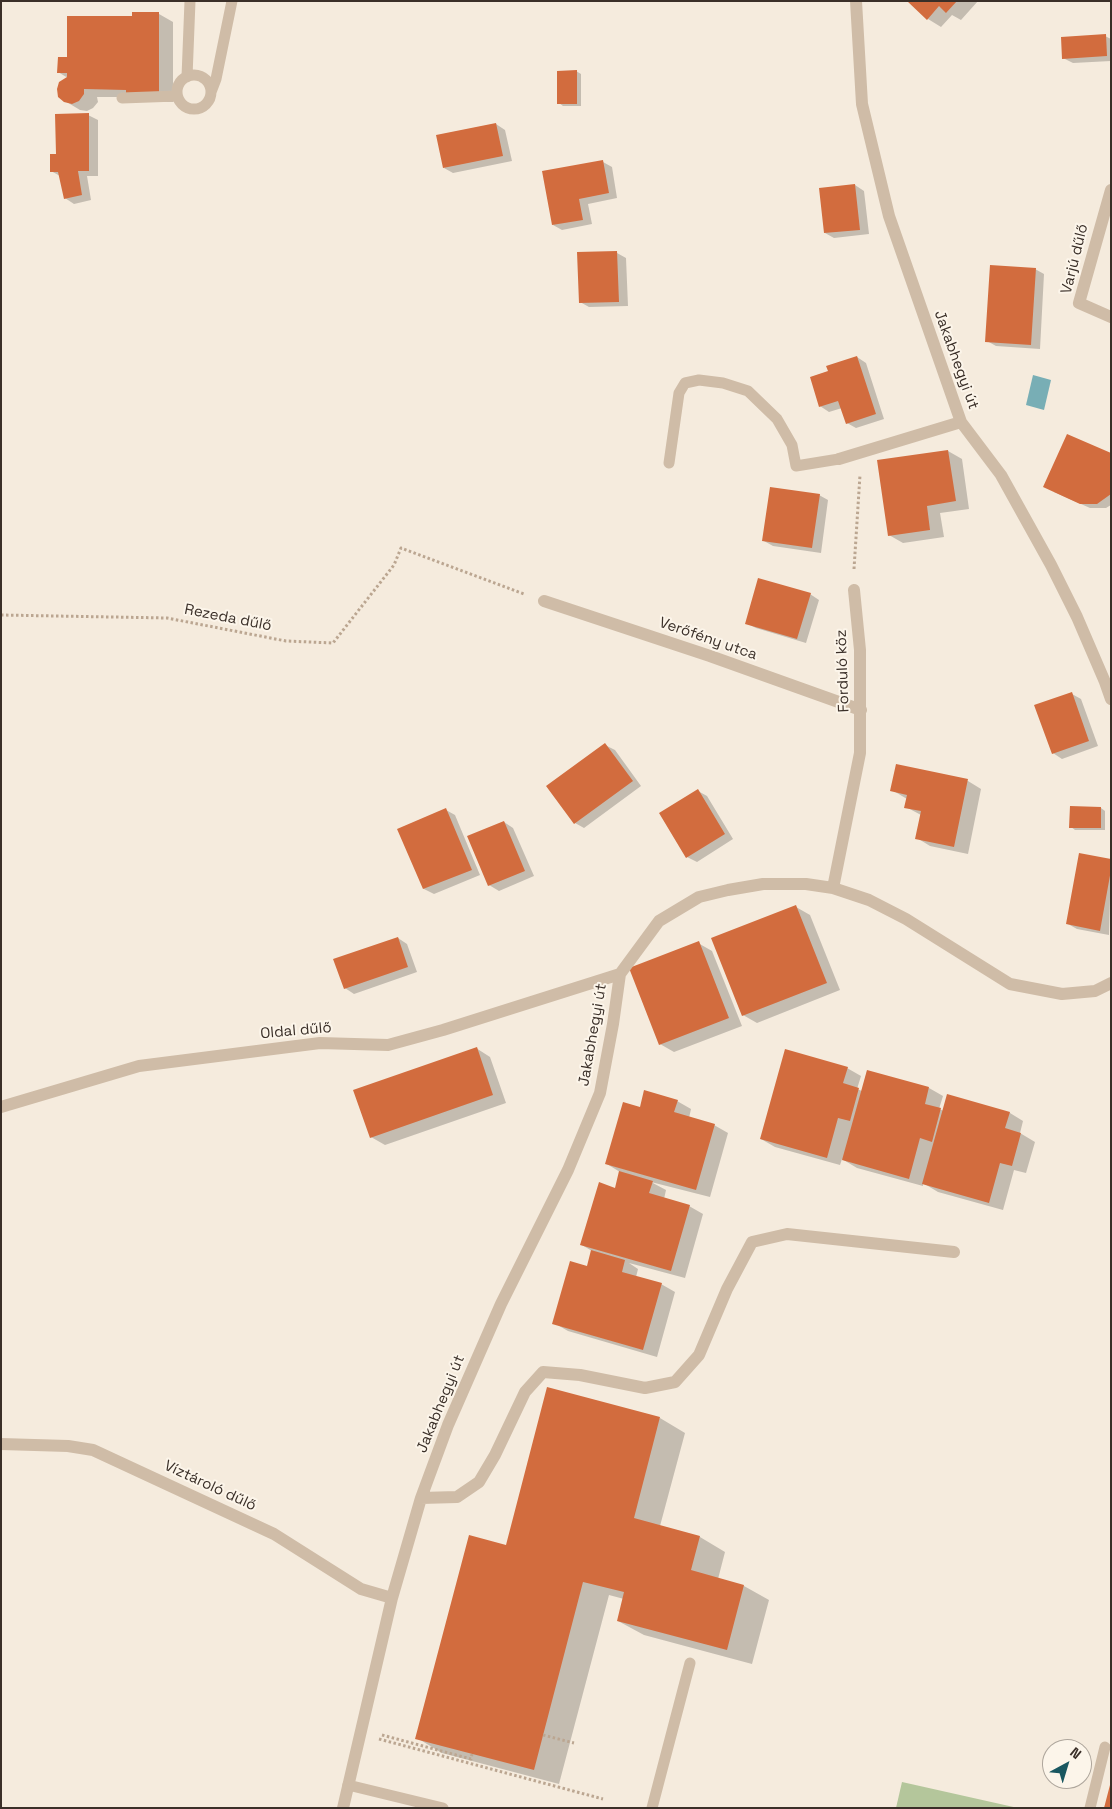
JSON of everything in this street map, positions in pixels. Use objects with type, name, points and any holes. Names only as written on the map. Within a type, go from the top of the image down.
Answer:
[{"type":"street","name":"Jakabhegyi út","points":[[856,1],[862,104],[889,216],[961,422],[1001,475],[1051,565],[1077,617],[1111,699]]},
{"type":"street","name":"Varjú dűlő","points":[[1111,190],[1079,303],[1111,318]]},
{"type":"street","points":[[839,459],[961,422]]},
{"type":"street","name":"Forduló köz","points":[[833,888],[860,753],[860,650],[854,590]]},
{"type":"street","name":"Verőfény utca","points":[[544,601],[710,656],[861,710]]},
{"type":"street","name":"Jakabhegyi út","points":[[343,1808],[392,1598],[421,1498],[448,1425],[501,1304],[568,1170],[600,1094],[620,974],[659,920],[699,897],[763,884],[806,884],[833,888],[869,900],[906,919],[1010,984],[1062,994],[1095,991],[1111,983]]},
{"type":"street","name":"Oldal dűlő","points":[[1,1107],[139,1066],[320,1043],[388,1045],[443,1030],[620,974]]},
{"type":"street","points":[[421,1498],[457,1497],[479,1482],[495,1455],[524,1392],[543,1372],[580,1375],[644,1388],[674,1382],[699,1355],[727,1289],[752,1242],[786,1234],[954,1252]]},
{"type":"street","name":"Víztároló dűlő","points":[[1,1444],[68,1446],[93,1450],[274,1534],[361,1589],[392,1598]]},
{"type":"lane","points":[[187,77],[190,1]]},
{"type":"lane","points":[[211,92],[210,87],[203,78],[192,75],[178,85],[177,96],[184,106],[188,108],[199,108],[208,102],[216,79],[232,1]]},
{"type":"lane","points":[[122,98],[177,96]]},
{"type":"lane","points":[[669,463],[679,393],[685,383],[699,380],[723,383],[748,391],[777,419],[792,445],[796,466],[839,459]]},
{"type":"lane","points":[[652,1808],[690,1664]]},
{"type":"lane","points":[[1090,1808],[1105,1747]]},
{"type":"lane","points":[[348,1785],[443,1808]]},
{"type":"path","points":[[854,590],[854,554],[861,451]]},
{"type":"path","name":"Rezeda dűlő","points":[[1,615],[167,618],[286,640],[333,643],[394,565],[401,548],[544,601]]},
{"type":"path","points":[[472,1754],[471,1759],[379,1735],[378,1738],[603,1798]]},
{"type":"path","points":[[543,1736],[574,1743]]},
{"type":"green space","points":[[902,1782],[1018,1808],[896,1808]]},
{"type":"water","points":[[1033,375],[1051,380],[1044,410],[1026,405]]},
{"type":"building","points":[[907,1],[957,1],[946,13],[939,6],[927,20]]},
{"type":"building","points":[[132,12],[159,12],[159,95],[126,94],[126,90],[84,89],[84,94],[79,101],[72,104],[64,102],[58,97],[57,89],[59,82],[67,77],[67,73],[57,73],[58,57],[67,57],[67,16],[132,16]]},
{"type":"building","points":[[1106,34],[1107,56],[1062,59],[1061,37]]},
{"type":"building","points":[[577,70],[577,104],[557,104],[557,71]]},
{"type":"building","points":[[89,113],[89,171],[78,171],[82,195],[64,199],[58,172],[50,172],[50,154],[56,154],[55,114]]},
{"type":"building","points":[[496,123],[503,156],[443,168],[436,135]]},
{"type":"building","points":[[603,160],[609,193],[579,199],[583,220],[552,225],[542,171]]},
{"type":"building","points":[[855,184],[860,230],[824,233],[819,188]]},
{"type":"building","points":[[617,251],[619,302],[579,303],[577,252]]},
{"type":"building","points":[[990,265],[1036,268],[1031,345],[985,342]]},
{"type":"building","points":[[857,356],[876,414],[846,424],[838,401],[819,407],[810,377],[828,371],[826,366]]},
{"type":"building","points":[[1067,434],[1111,453],[1111,494],[1097,504],[1080,504],[1043,487]]},
{"type":"building","points":[[948,450],[956,501],[927,506],[930,530],[888,536],[877,460]]},
{"type":"building","points":[[770,487],[820,494],[812,548],[762,541]]},
{"type":"building","points":[[758,578],[811,593],[797,639],[745,624]]},
{"type":"building","points":[[1072,692],[1089,741],[1052,754],[1034,705]]},
{"type":"building","points":[[605,743],[633,781],[574,824],[546,786]]},
{"type":"building","points":[[896,764],[968,779],[954,847],[915,839],[921,811],[904,808],[907,795],[890,791]]},
{"type":"building","points":[[698,789],[725,834],[686,858],[659,813]]},
{"type":"building","points":[[1070,806],[1101,807],[1101,828],[1069,828]]},
{"type":"building","points":[[446,808],[472,870],[423,889],[397,829]]},
{"type":"building","points":[[504,821],[525,871],[488,886],[467,836]]},
{"type":"building","points":[[1079,853],[1111,859],[1111,870],[1100,931],[1066,924]]},
{"type":"building","points":[[796,905],[827,983],[742,1016],[711,938]]},
{"type":"building","points":[[398,937],[408,967],[344,989],[333,959]]},
{"type":"building","points":[[699,941],[729,1018],[659,1045],[629,968]]},
{"type":"building","points":[[477,1047],[493,1095],[370,1138],[353,1090]]},
{"type":"building","points":[[785,1049],[848,1067],[843,1083],[859,1088],[850,1121],[838,1118],[827,1158],[760,1139]]},
{"type":"building","points":[[867,1070],[929,1087],[925,1104],[941,1108],[932,1142],[920,1138],[909,1179],[842,1160]]},
{"type":"building","points":[[644,1090],[678,1100],[674,1112],[715,1124],[696,1190],[605,1164],[623,1102],[640,1107]]},
{"type":"building","points":[[947,1094],[1010,1112],[1005,1128],[1021,1133],[1012,1166],[1000,1163],[989,1203],[922,1184]]},
{"type":"building","points":[[619,1171],[653,1181],[649,1193],[690,1205],[671,1271],[580,1245],[599,1182],[615,1188]]},
{"type":"building","points":[[591,1250],[625,1260],[622,1272],[662,1283],[643,1350],[552,1324],[570,1261],[587,1266]]},
{"type":"building","points":[[547,1387],[660,1417],[634,1518],[700,1536],[691,1570],[744,1585],[727,1650],[617,1621],[624,1592],[583,1582],[534,1770],[415,1739],[469,1535],[506,1545]]},
{"type":"building","points":[[1110,1785],[1111,1808],[1104,1808]]}]
